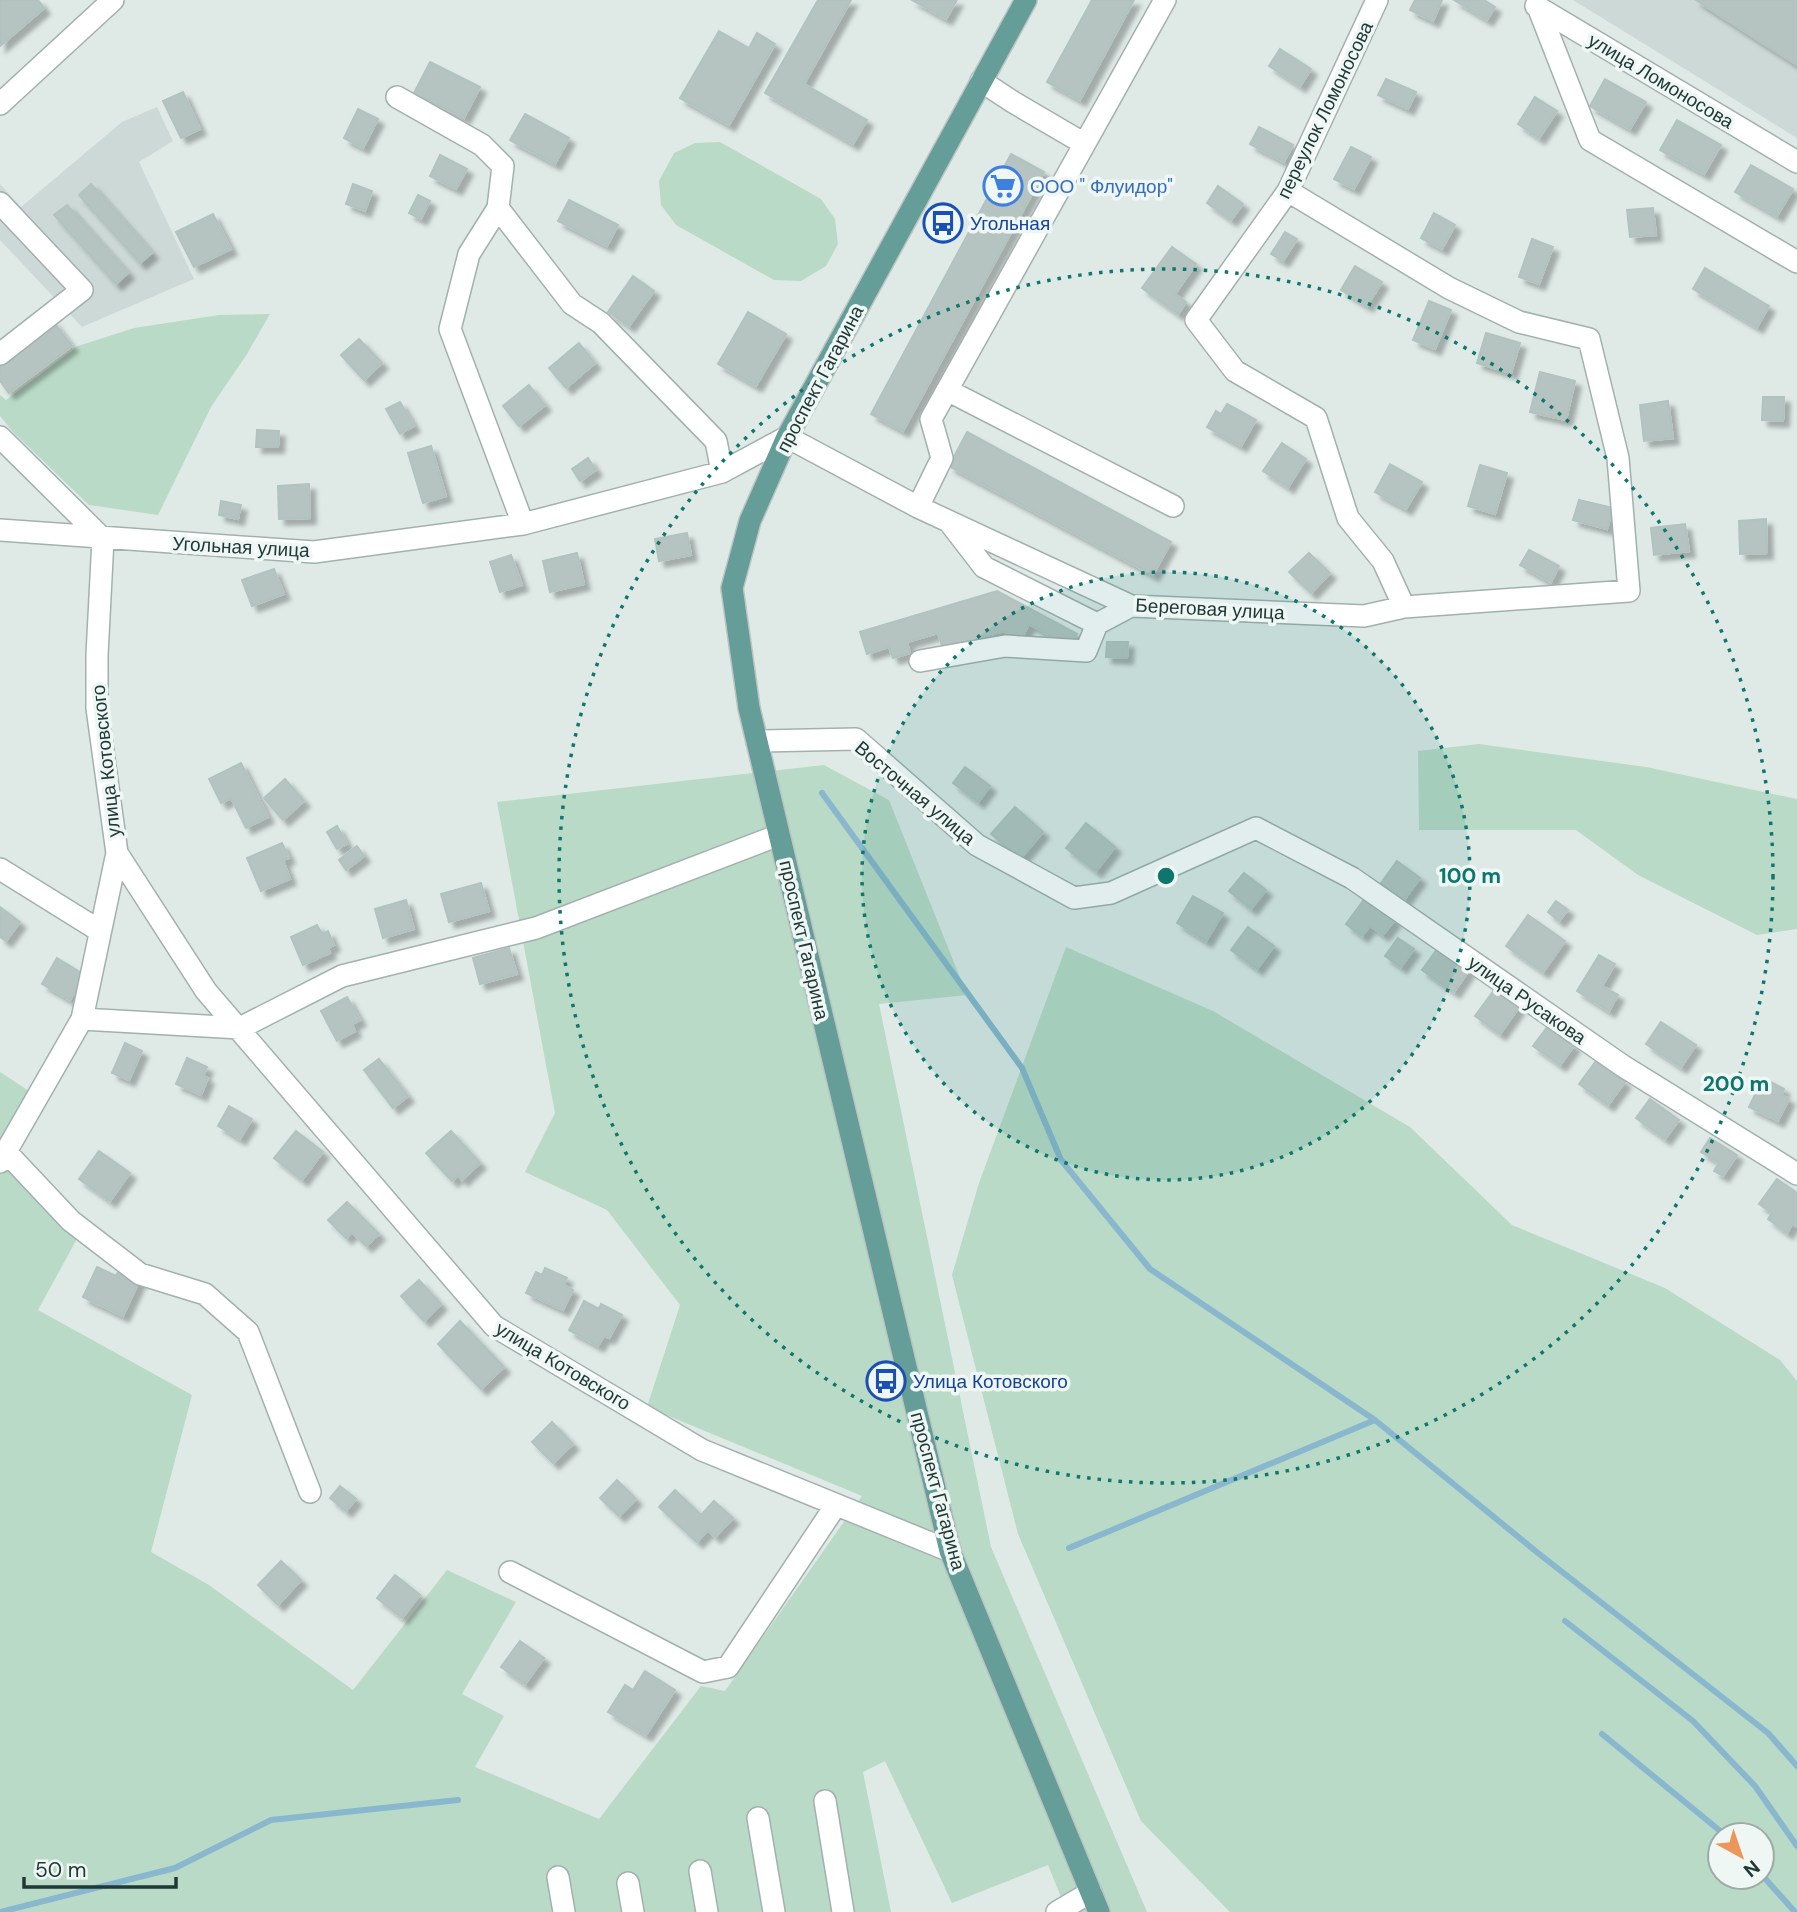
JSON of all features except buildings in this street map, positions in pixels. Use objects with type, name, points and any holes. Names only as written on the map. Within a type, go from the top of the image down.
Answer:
[{"type":"main road","name":"проспект Гагарина","points":[[1026,0],[787,437],[750,521],[732,589],[749,708],[950,1551],[1095,1902]]},
{"type":"street","points":[[0,104],[113,0]]},
{"type":"street","points":[[918,507],[942,458],[931,419],[1165,0]]},
{"type":"street","name":"переулок Ломоносова","points":[[1377,0],[1288,191],[1196,320],[1235,370],[1316,418],[1348,518],[1384,561],[1404,607]]},
{"type":"street","points":[[1532,4],[1590,140],[1797,262]]},
{"type":"street","name":"улица Ломоносова","points":[[1532,4],[1797,162]]},
{"type":"street","points":[[981,81],[1083,144]]},
{"type":"street","points":[[397,97],[482,145],[503,166],[498,208],[469,254],[450,328],[523,524]]},
{"type":"street","name":"Береговая улица","points":[[787,437],[918,507],[1131,606],[1364,616],[1404,607],[1629,591],[1618,458],[1589,339],[1519,322],[1449,288],[1288,191]]},
{"type":"street","points":[[0,203],[82,290],[0,354]]},
{"type":"street","points":[[498,208],[572,304],[601,323],[716,441],[722,472]]},
{"type":"street","points":[[947,390],[1173,506]]},
{"type":"street","points":[[0,437],[103,539]]},
{"type":"street","name":"Угольная улица","points":[[0,530],[314,552],[523,524],[722,472],[787,437]]},
{"type":"street","points":[[949,521],[984,567],[1097,624]]},
{"type":"street","name":"улица Котовского","points":[[103,539],[96,655],[97,708],[117,853],[206,991],[494,1326],[702,1450],[950,1551]]},
{"type":"street","points":[[920,661],[1005,646],[1086,651],[1097,624],[1131,606]]},
{"type":"street","name":"Восточная улица","points":[[757,741],[856,739],[977,845],[1074,898],[1111,893],[1256,828]]},
{"type":"street","name":"улица Русакова","points":[[1256,828],[1352,878],[1623,1066],[1797,1174]]},
{"type":"street","points":[[82,1019],[240,1028],[342,976],[536,928],[779,835]]},
{"type":"street","points":[[117,853],[82,1019],[3,1157],[71,1221],[140,1274],[205,1294],[248,1332],[310,1492]]},
{"type":"street","points":[[0,869],[100,931]]},
{"type":"street","points":[[510,1572],[703,1672],[728,1667],[836,1504]]},
{"type":"street","points":[[825,1801],[843,1912]]},
{"type":"street","points":[[758,1818],[774,1912]]},
{"type":"street","points":[[700,1871],[707,1912]]},
{"type":"street","points":[[558,1877],[564,1912]]},
{"type":"street","points":[[628,1883],[633,1912]]},
{"type":"street","points":[[1057,1912],[1095,1902]]},
{"type":"shaded area","points":[[1573,0],[1797,0],[1797,138]]},
{"type":"shaded area","points":[[157,107],[173,141],[139,162],[194,279],[82,327],[0,240],[0,184],[21,207],[122,122]]},
{"type":"green space","points":[[720,142],[821,199],[835,219],[838,244],[826,266],[801,281],[774,280],[676,225],[661,205],[659,181],[674,153],[695,143]]},
{"type":"green space","points":[[270,314],[211,407],[158,515],[89,505],[13,432],[0,416],[0,395],[6,400],[78,346],[134,328],[219,315]]},
{"type":"green space","points":[[1479,744],[1646,767],[1797,799],[1797,929],[1757,935],[1638,875],[1576,830],[1419,830],[1418,751]]},
{"type":"green space","points":[[824,765],[889,800],[967,995],[879,1004],[991,1547],[1147,1912],[1067,1912],[1048,1865],[952,1903],[885,1761],[863,1772],[891,1912],[0,1912],[0,1159],[78,1237],[38,1310],[192,1395],[151,1552],[209,1585],[353,1690],[447,1570],[516,1602],[462,1694],[504,1716],[475,1767],[599,1819],[701,1686],[725,1691],[862,1496],[647,1407],[680,1305],[607,1210],[525,1172],[555,1113],[497,802]]},
{"type":"green space","points":[[1066,947],[1213,1011],[1410,1127],[1512,1225],[1665,1288],[1780,1360],[1797,1381],[1797,1912],[1230,1912],[1141,1821],[1018,1534],[952,1275],[979,1183]]},
{"type":"green space","points":[[0,1072],[29,1091],[0,1153]]},
{"type":"waterway","points":[[822,793],[1022,1068],[1061,1160],[1150,1269],[1375,1420],[1538,1553],[1768,1733],[1797,1766]]},
{"type":"waterway","points":[[1069,1548],[1375,1420]]},
{"type":"waterway","points":[[1565,1621],[1693,1721],[1755,1786],[1797,1846]]},
{"type":"waterway","points":[[1602,1734],[1708,1821]]},
{"type":"waterway","points":[[0,1912],[175,1868],[271,1820],[458,1800]]},
{"type":"waterway","points":[[1776,1891],[1795,1912]]},
{"type":"place","name":"ООО \" Флуидор\"","points":[[1003,186]]},
{"type":"place","name":"Угольная","points":[[943,223]]},
{"type":"place","name":"Улица Котовского","points":[[886,1381]]}]
